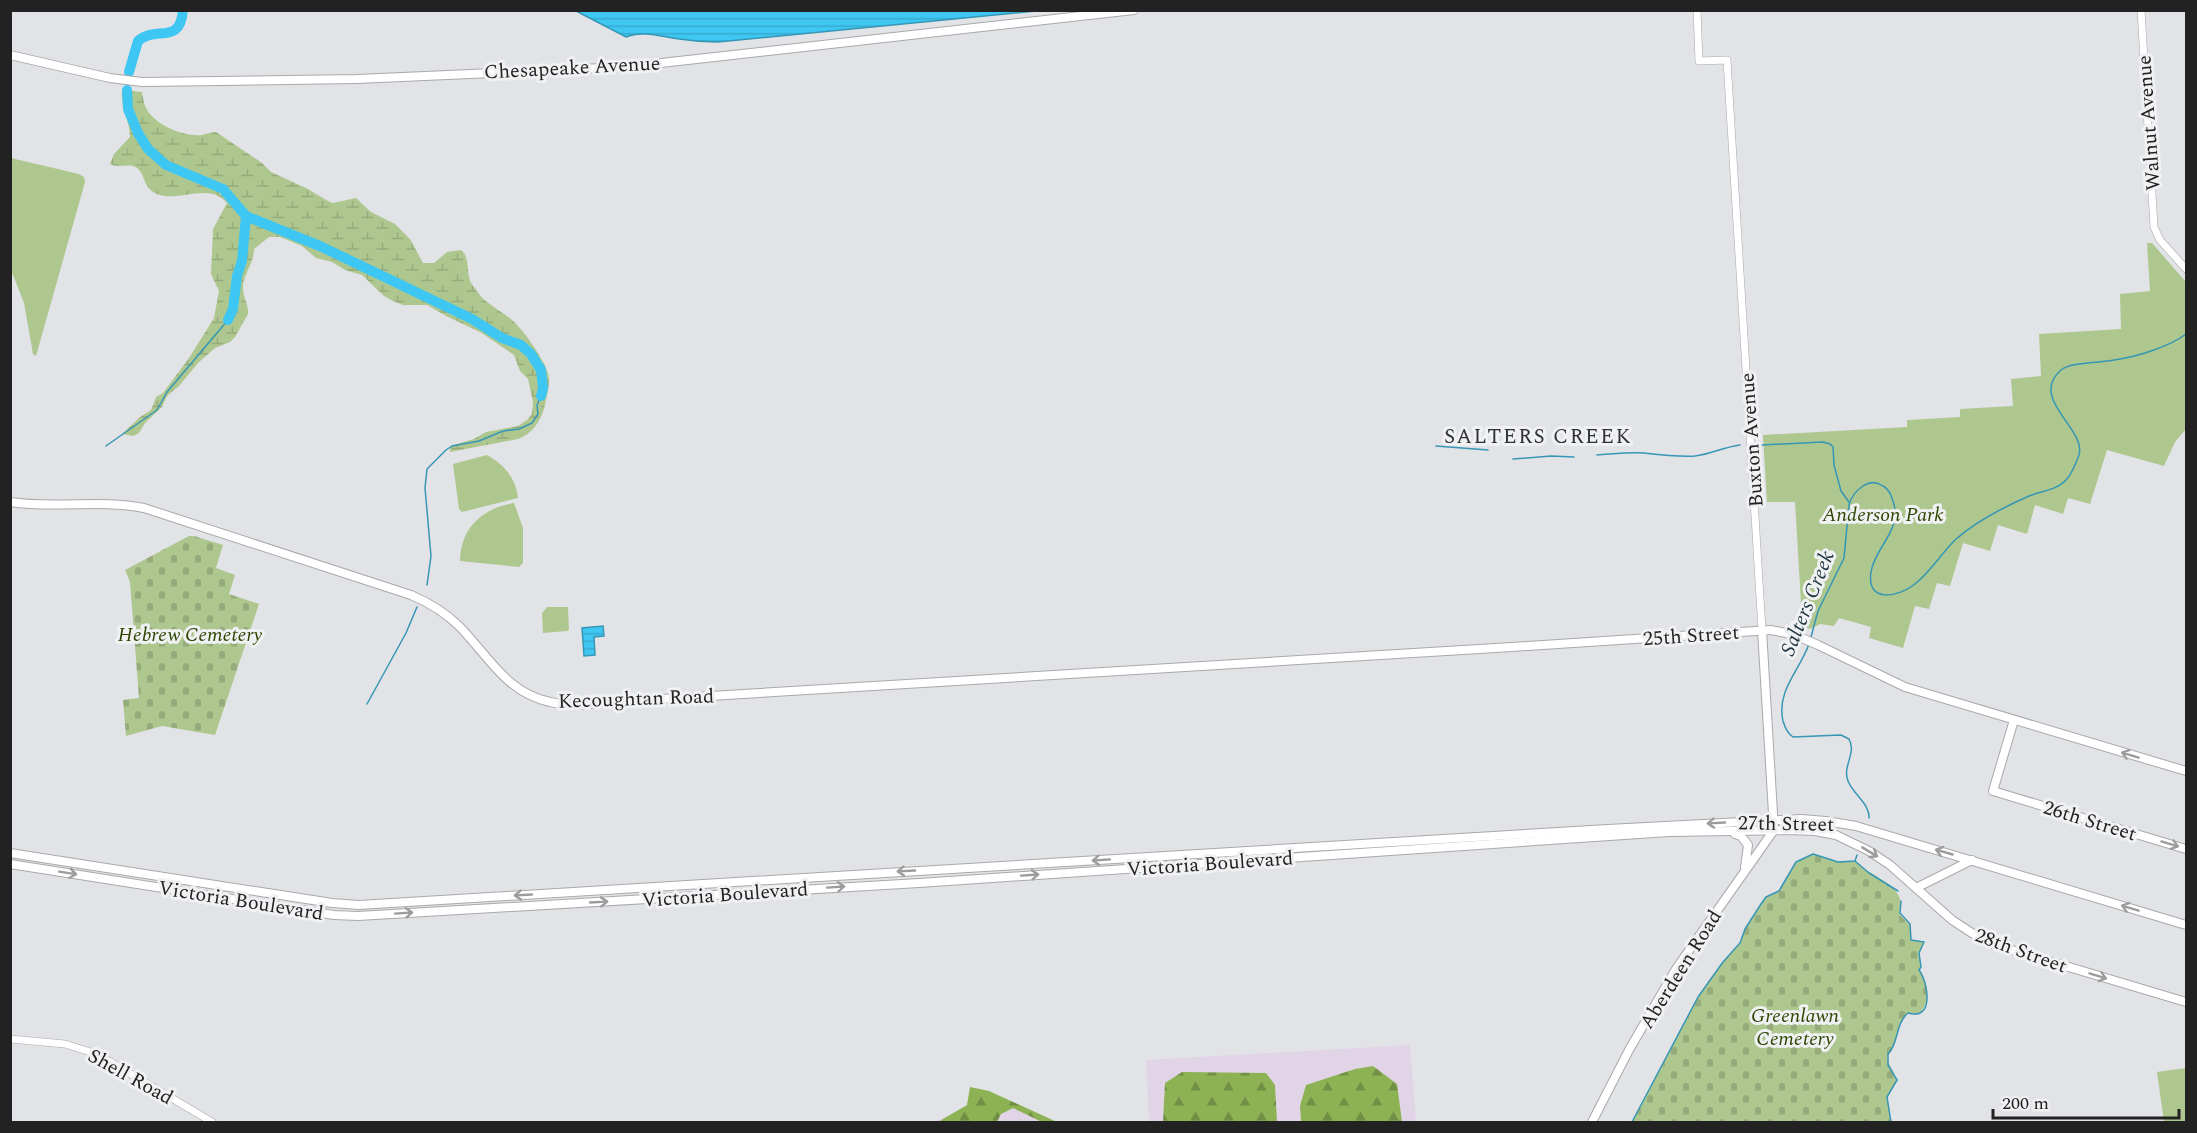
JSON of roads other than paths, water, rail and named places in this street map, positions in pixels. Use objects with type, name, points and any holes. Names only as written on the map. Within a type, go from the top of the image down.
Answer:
[{"type":"main road","name":"Chesapeake Avenue","points":[[10,55],[101,77],[142,82],[357,79],[625,67],[1134,10]]},
{"type":"main road","name":"Kecoughtan Road","points":[[10,502],[41,505],[112,503],[144,508],[411,595],[426,601],[452,619],[508,682],[526,694],[553,703],[574,704],[1171,668]]},
{"type":"main road","name":"25th Street","points":[[1171,668],[1762,630],[1778,631],[1818,645],[1905,687],[2187,771]]},
{"type":"main road","name":"Buxton Avenue","points":[[1762,630],[1774,825]]},
{"type":"main road","name":"26th Street","points":[[2014,720],[1993,791],[2187,849]]},
{"type":"main road","name":"27th Street","points":[[1443,843],[1669,832],[1729,832],[1801,819],[1837,822],[2187,925]]},
{"type":"main road","name":"27th Street","points":[[1443,843],[1774,825]]},
{"type":"main road","name":"Aberdeen Road","points":[[1592,1122],[1629,1050],[1676,969],[1774,825]]},
{"type":"main road","name":"28th Street","points":[[1774,825],[1815,831],[1850,841],[1869,851],[1890,865],[1964,929],[1995,945],[2187,1002]]},
{"type":"main road","points":[[1729,832],[1741,836],[1746,841],[1748,852],[1745,870]]},
{"type":"main road","name":"Victoria Boulevard","points":[[10,853],[332,903],[359,905],[1443,843]]},
{"type":"main road","name":"Victoria Boulevard","points":[[10,864],[304,910],[358,916],[929,882],[1443,843]]},
{"type":"main road","points":[[1916,888],[1972,860]]},
{"type":"street","name":"Buxton Avenue","points":[[1697,10],[1699,61],[1727,60],[1762,630]]},
{"type":"street","name":"Walnut Avenue","points":[[2141,10],[2154,226],[2156,234],[2187,268]]},
{"type":"street","name":"Shell Road","points":[[10,1038],[65,1044],[87,1050],[212,1122]]},
{"type":"water","points":[[576,11],[1036,11],[718,42],[646,34],[626,37]]},
{"type":"water","points":[[603,626],[604,636],[594,637],[595,655],[584,656],[582,628]]},
{"type":"waterway","points":[[129,72],[138,41],[152,34],[166,33],[177,28],[183,10]]},
{"type":"waterway","points":[[127,90],[128,109],[138,133],[148,149],[166,165],[223,189],[246,216],[322,247],[472,319],[502,338],[521,345],[531,354],[541,370],[543,388],[541,396]]},
{"type":"waterway","points":[[228,320],[233,309],[237,276],[242,261],[246,216]]},
{"type":"waterway","points":[[106,446],[157,410],[167,392],[228,320]]},
{"type":"waterway","name":"Salters Creek","points":[[1811,637],[1818,611],[1844,558],[1849,505],[1858,490],[1872,483],[1885,487],[1893,501],[1895,512],[1891,530],[1871,572],[1874,589],[1885,595],[1908,589],[1931,568],[1955,540],[1972,527],[2020,500],[2058,486],[2068,478],[2079,455],[2079,445],[2054,403],[2051,392],[2053,381],[2061,370],[2071,365],[2123,359],[2142,354],[2171,343],[2186,334]]},
{"type":"waterway","points":[[427,585],[431,556],[425,488],[427,469],[452,446],[479,441],[532,423],[538,414],[537,405],[541,396]]},
{"type":"waterway","points":[[1762,445],[1823,442],[1830,444],[1833,447],[1834,465],[1841,491],[1849,502]]},
{"type":"waterway","points":[[1597,455],[1638,453],[1695,456],[1740,445]]},
{"type":"waterway","points":[[1436,446],[1488,450]]},
{"type":"waterway","points":[[1513,459],[1574,457]]},
{"type":"waterway","points":[[367,704],[406,633],[417,607]]},
{"type":"waterway","name":"Salters Creek","points":[[1809,644],[1786,690],[1782,710],[1783,721],[1793,737],[1841,735],[1849,739],[1851,749],[1847,770],[1848,781],[1867,808],[1869,818]]},
{"type":"waterway","name":"Salters Creek","points":[[1632,1122],[1698,997],[1740,943],[1745,929],[1766,897],[1779,891],[1796,862],[1813,854],[1838,862],[1855,861],[1857,855]]},
{"type":"waterway","points":[[1855,861],[1869,873],[1898,891]]},
{"type":"waterway","points":[[1891,1122],[1887,1097],[1897,1080],[1888,1065],[1888,1054],[1904,1017],[1908,1013],[1917,1014],[1922,1011],[1927,999],[1925,983],[1919,970],[1921,967],[1919,953],[1924,942],[1911,940],[1910,924],[1900,913],[1901,901]]},
{"type":"district","name":"SALTERS CREEK","points":[[1538,436]]},
{"type":"park label","name":"Anderson Park","points":[[1883,514]]},
{"type":"park label","name":"Hebrew Cemetery","points":[[190,634]]},
{"type":"park label","name":"Greenlawn Cemetery","points":[[1795,1026]]}]
